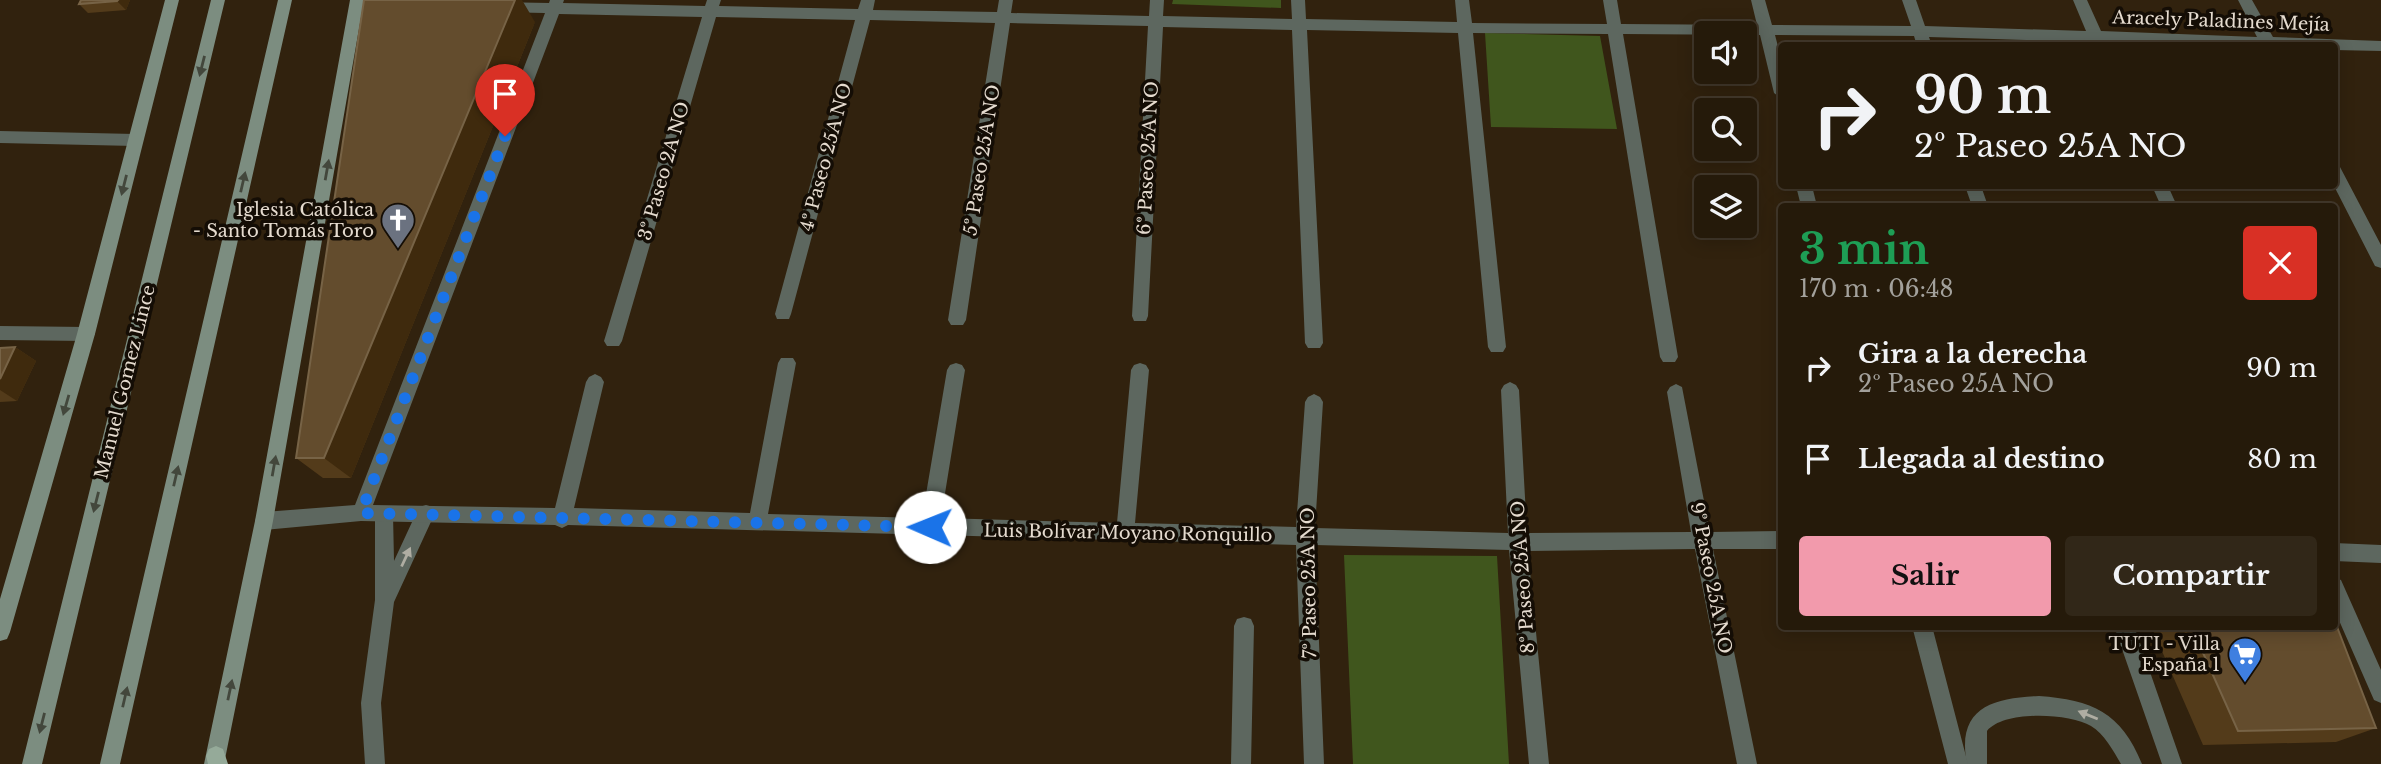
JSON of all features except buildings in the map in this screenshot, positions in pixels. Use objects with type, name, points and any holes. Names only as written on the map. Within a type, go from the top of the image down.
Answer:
[{"type":"main road","points":[[0,632],[6,592],[86,334],[172,0]]},
{"type":"main road","name":"Manuel Gomez Lince","points":[[32,764],[218,0]]},
{"type":"main road","points":[[110,764],[285,0]]},
{"type":"main road","points":[[216,762],[264,521],[357,0]]},
{"type":"street","name":"4º Paseo 25A NO","points":[[783,314],[868,0]]},
{"type":"street","name":"5º Paseo 25A NO","points":[[957,320],[1006,0]]},
{"type":"street","name":"6º Paseo 25A NO","points":[[1140,316],[1157,0]]},
{"type":"street","points":[[1298,0],[1314,343]]},
{"type":"street","points":[[1462,0],[1497,347]]},
{"type":"street","points":[[1610,0],[1669,358]]},
{"type":"street","points":[[1758,0],[1778,77]]},
{"type":"street","points":[[1909,0],[1922,38]]},
{"type":"street","points":[[2080,0],[2097,41]]},
{"type":"street","points":[[2245,0],[2268,42]]},
{"type":"street","points":[[361,513],[556,5]]},
{"type":"street","name":"Aracely Paladines Mejía","points":[[487,6],[712,7],[865,17],[1155,23],[1766,29],[1922,38],[2154,42]]},
{"type":"street","name":"3º Paseo 2A NO","points":[[613,341],[712,7]]},
{"type":"street","name":"Aracely Paladines Mejía","points":[[2338,45],[2381,46]]},
{"type":"street","points":[[0,137],[135,140]]},
{"type":"street","points":[[2338,179],[2381,261]]},
{"type":"street","points":[[0,333],[86,334]]},
{"type":"street","points":[[757,523],[787,363]]},
{"type":"street","points":[[930,527],[956,370]]},
{"type":"street","points":[[1125,533],[1140,370]]},
{"type":"street","points":[[562,519],[595,382]]},
{"type":"street","name":"8º Paseo 25A NO","points":[[1510,390],[1518,542],[1539,764]]},
{"type":"street","name":"9º Paseo 25A NO","points":[[1676,392],[1686,459],[1704,538],[1747,764]]},
{"type":"street","name":"7º Paseo 25A NO","points":[[1314,402],[1306,537],[1314,764]]},
{"type":"street","name":"Luis Bolívar Moyano Ronquillo","points":[[264,521],[361,513],[426,513],[562,519],[1518,542],[1704,538],[1778,540]]},
{"type":"street","points":[[386,600],[426,513]]},
{"type":"street","points":[[375,764],[371,703],[386,600],[384,514]]},
{"type":"street","points":[[2338,552],[2381,554]]},
{"type":"street","points":[[2338,604],[2342,621],[2381,693]]},
{"type":"street","points":[[1241,764],[1244,626]]},
{"type":"street","points":[[1923,630],[1958,764]]},
{"type":"street","points":[[2125,630],[2172,764]]},
{"type":"street","points":[[1978,764],[1975,737],[1981,721],[1994,711],[2046,706],[2078,710],[2099,719],[2116,735],[2132,764]]},
{"type":"green space","points":[[1173,0],[1281,0],[1281,8],[1172,4]]},
{"type":"green space","points":[[1485,33],[1600,36],[1617,129],[1491,127]]},
{"type":"green space","points":[[1344,555],[1497,556],[1509,764],[1353,764]]},
{"type":"place","name":"Iglesia Católica - Santo Tomás Toro","points":[[398,250]]},
{"type":"place","name":"TUTI - Villa España 1","points":[[2245,684]]},
{"type":"route","points":[[505,136],[361,513],[930,527]]}]
